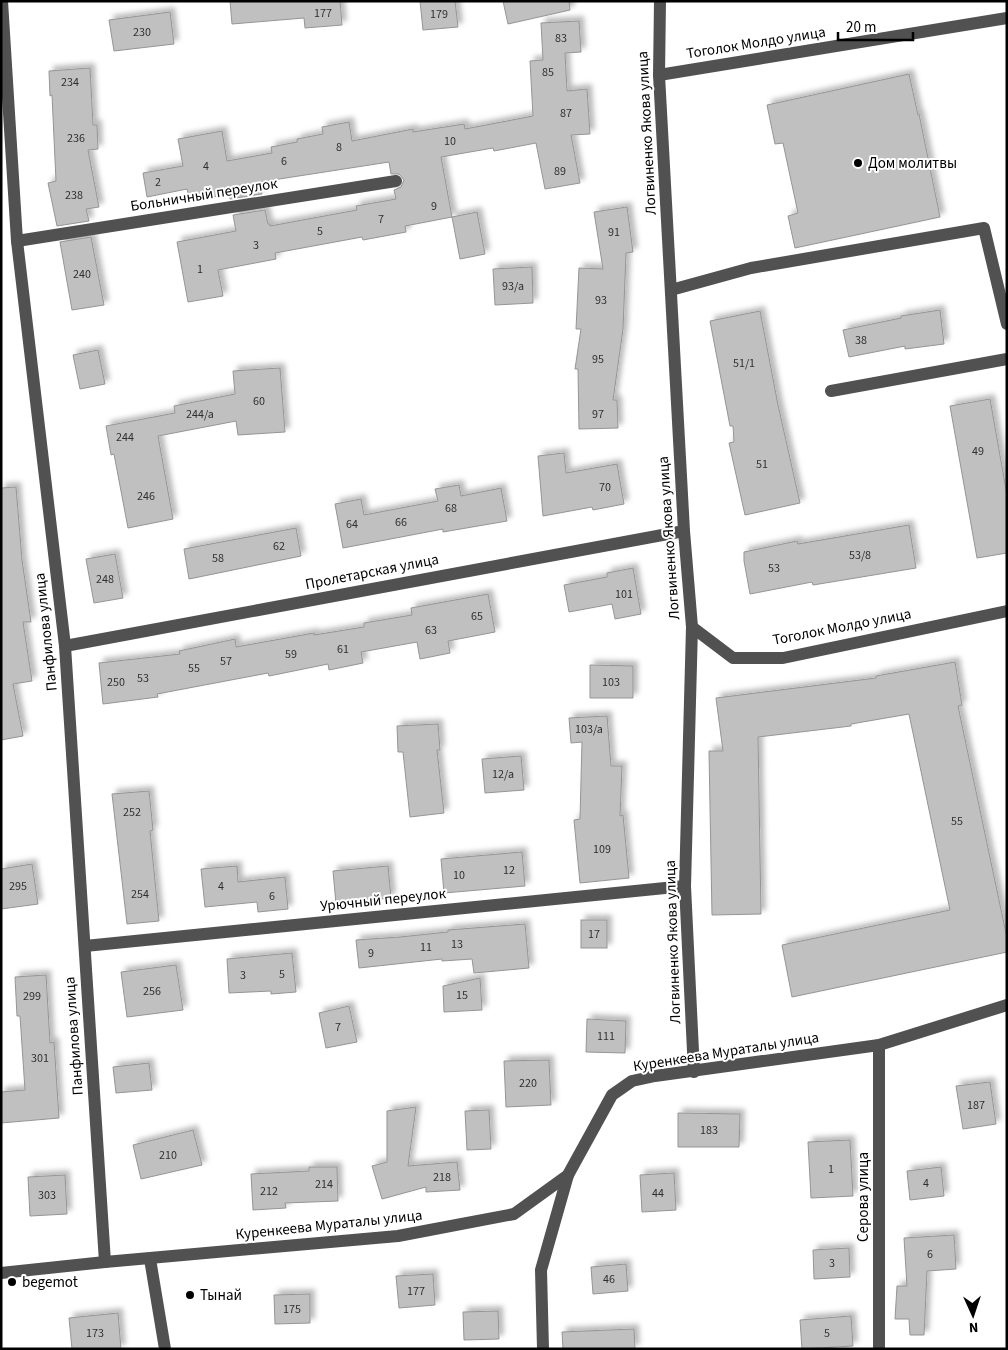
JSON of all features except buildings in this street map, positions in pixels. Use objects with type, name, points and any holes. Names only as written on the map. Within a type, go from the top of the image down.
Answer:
[{"type":"street","name":"Панфилова улица","points":[[2,1],[17,241],[65,646],[104,1262]]},
{"type":"street","name":"Логвиненко Якова улица","points":[[660,1],[659,75],[684,531],[692,627],[685,886],[694,1072]]},
{"type":"street","name":"Тоголок Молдо улица","points":[[659,75],[1007,18]]},
{"type":"street","name":"Больничный переулок","points":[[17,241],[396,181]]},
{"type":"street","points":[[671,290],[751,268],[984,228],[1007,324]]},
{"type":"street","points":[[831,391],[1007,359]]},
{"type":"street","name":"Пролетарская улица","points":[[65,646],[684,531]]},
{"type":"street","name":"Тоголок Молдо улица","points":[[692,627],[733,658],[783,658],[1007,611]]},
{"type":"street","name":"Урючный переулок","points":[[85,946],[685,886]]},
{"type":"street","name":"Куренкеева Мураталы улица","points":[[1,1273],[398,1236],[514,1214],[568,1175],[612,1096],[632,1082],[655,1076],[879,1045],[1007,1005]]},
{"type":"street","name":"Серова улица","points":[[879,1045],[879,1349]]},
{"type":"street","points":[[543,1349],[541,1270],[568,1175]]},
{"type":"street","points":[[150,1259],[165,1349]]},
{"type":"place","name":"Дом молитвы","points":[[858,163]]},
{"type":"place","name":"begemot","points":[[12,1282]]},
{"type":"place","name":"Тынай","points":[[190,1295]]}]
